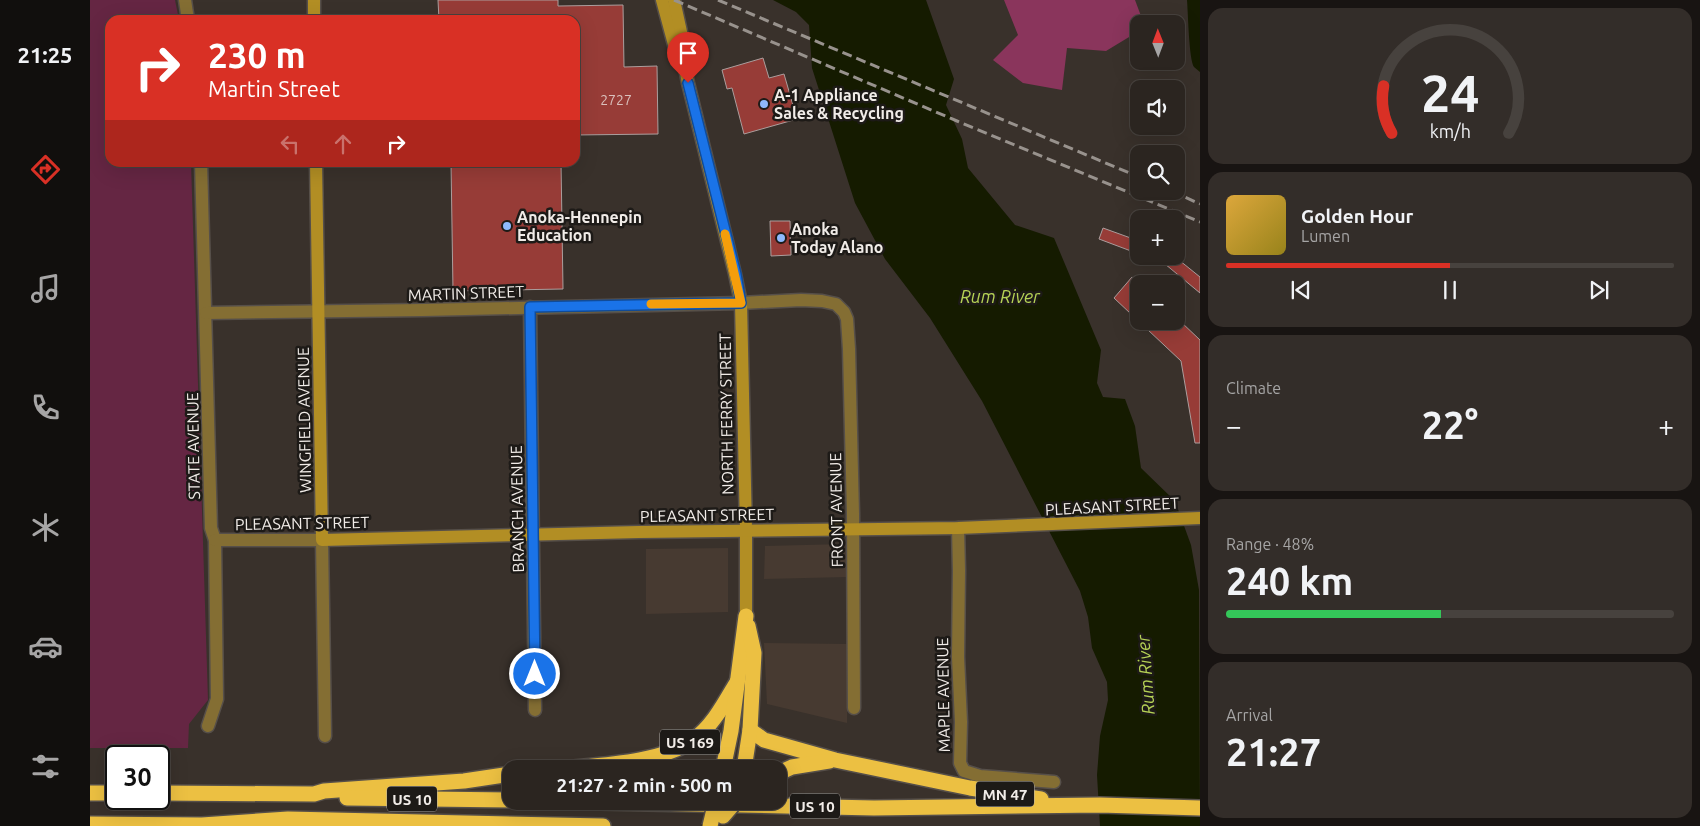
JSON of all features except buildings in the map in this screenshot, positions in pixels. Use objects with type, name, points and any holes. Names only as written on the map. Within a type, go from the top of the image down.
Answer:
[{"type":"highway","name":"NORTH FERRY STREET","points":[[725,760],[731,731],[746,616]]},
{"type":"highway","points":[[745,760],[750,730],[754,653],[746,616]]},
{"type":"highway","name":"US 169","points":[[632,760],[669,753],[694,740],[712,722],[737,682]]},
{"type":"highway","name":"MN 47","points":[[750,730],[764,740],[835,760],[970,788],[1076,806]]},
{"type":"highway","points":[[787,769],[792,766],[835,760]]},
{"type":"highway","points":[[314,794],[324,791],[464,781],[502,775]]},
{"type":"highway","points":[[90,793],[105,793]]},
{"type":"highway","name":"US 10","points":[[170,793],[314,794],[323,798],[502,800]]},
{"type":"highway","name":"US 10","points":[[787,806],[874,808],[1100,805],[1200,808]]},
{"type":"highway","points":[[710,826],[714,810]]},
{"type":"highway","points":[[720,810],[724,823]]},
{"type":"highway","points":[[724,823],[731,810]]},
{"type":"highway","name":"US 10","points":[[90,824],[206,826],[288,819],[603,826]]},
{"type":"street","points":[[185,0],[187,15]]},
{"type":"street","points":[[314,0],[314,15]]},
{"type":"street","name":"NORTH FERRY STREET","points":[[662,0],[676,52],[684,63]]},
{"type":"street","name":"NORTH FERRY STREET","points":[[674,0],[685,50],[684,63],[736,274],[741,303],[746,616]]},
{"type":"street","name":"STATE AVENUE","points":[[201,167],[211,528],[215,540],[217,699],[208,726]]},
{"type":"street","name":"WINGFIELD AVENUE","points":[[316,167],[325,736]]},
{"type":"street","name":"MARTIN STREET","points":[[206,313],[318,313],[801,300],[836,304],[844,312]]},
{"type":"street","name":"BRANCH AVENUE","points":[[530,307],[535,710]]},
{"type":"street","name":"FRONT AVENUE","points":[[844,312],[847,319],[849,349],[854,708]]},
{"type":"street","name":"PLEASANT STREET","points":[[215,540],[322,540],[746,530],[958,528],[1195,518]]},
{"type":"street","name":"MAPLE AVENUE","points":[[958,528],[960,763],[964,771],[980,776],[1054,782]]},
{"type":"shaded area","points":[[90,0],[175,0],[178,15],[105,15],[105,167],[191,167],[208,700],[189,724],[188,748],[170,748],[170,745],[105,745],[105,748],[90,748]]},
{"type":"shaded area","points":[[1004,0],[1135,0],[1141,15],[1130,15],[1130,36],[1106,51],[1067,48],[1062,90],[1023,83],[993,60],[1018,35]]},
{"type":"shaded area","points":[[845,544],[847,577],[764,579],[765,546]]},
{"type":"shaded area","points":[[728,548],[728,612],[646,614],[646,549]]},
{"type":"shaded area","points":[[764,643],[847,644],[847,723],[767,704]]},
{"type":"water","name":"Rum River","points":[[773,0],[926,0],[954,79],[946,105],[962,139],[968,168],[1015,225],[1054,238],[1101,350],[1097,383],[1103,397],[1125,399],[1135,426],[1141,468],[1175,501],[1191,545],[1199,590],[1200,826],[1100,826],[1097,775],[1100,736],[1108,700],[1107,682],[1092,648],[1088,617],[1080,591],[982,401],[930,318],[885,259],[855,203],[812,68],[809,25],[796,12]]},
{"type":"water","points":[[1187,0],[1200,0],[1200,72],[1192,63]]},
{"type":"railway","points":[[674,0],[1200,222]]},
{"type":"railway","points":[[718,0],[1130,173]]},
{"type":"railway","points":[[1185,197],[1200,204]]},
{"type":"slow traffic","points":[[651,304],[741,303],[736,274],[725,234]]},
{"type":"place","name":"A-1 Appliance Sales & Recycling","points":[[764,104]]},
{"type":"place","name":"Anoka-Hennepin Education","points":[[507,226]]},
{"type":"place","name":"Anoka Today Alano","points":[[781,238]]},
{"type":"route","points":[[535,674],[534,483],[530,307],[741,303],[736,274],[688,83]]}]
